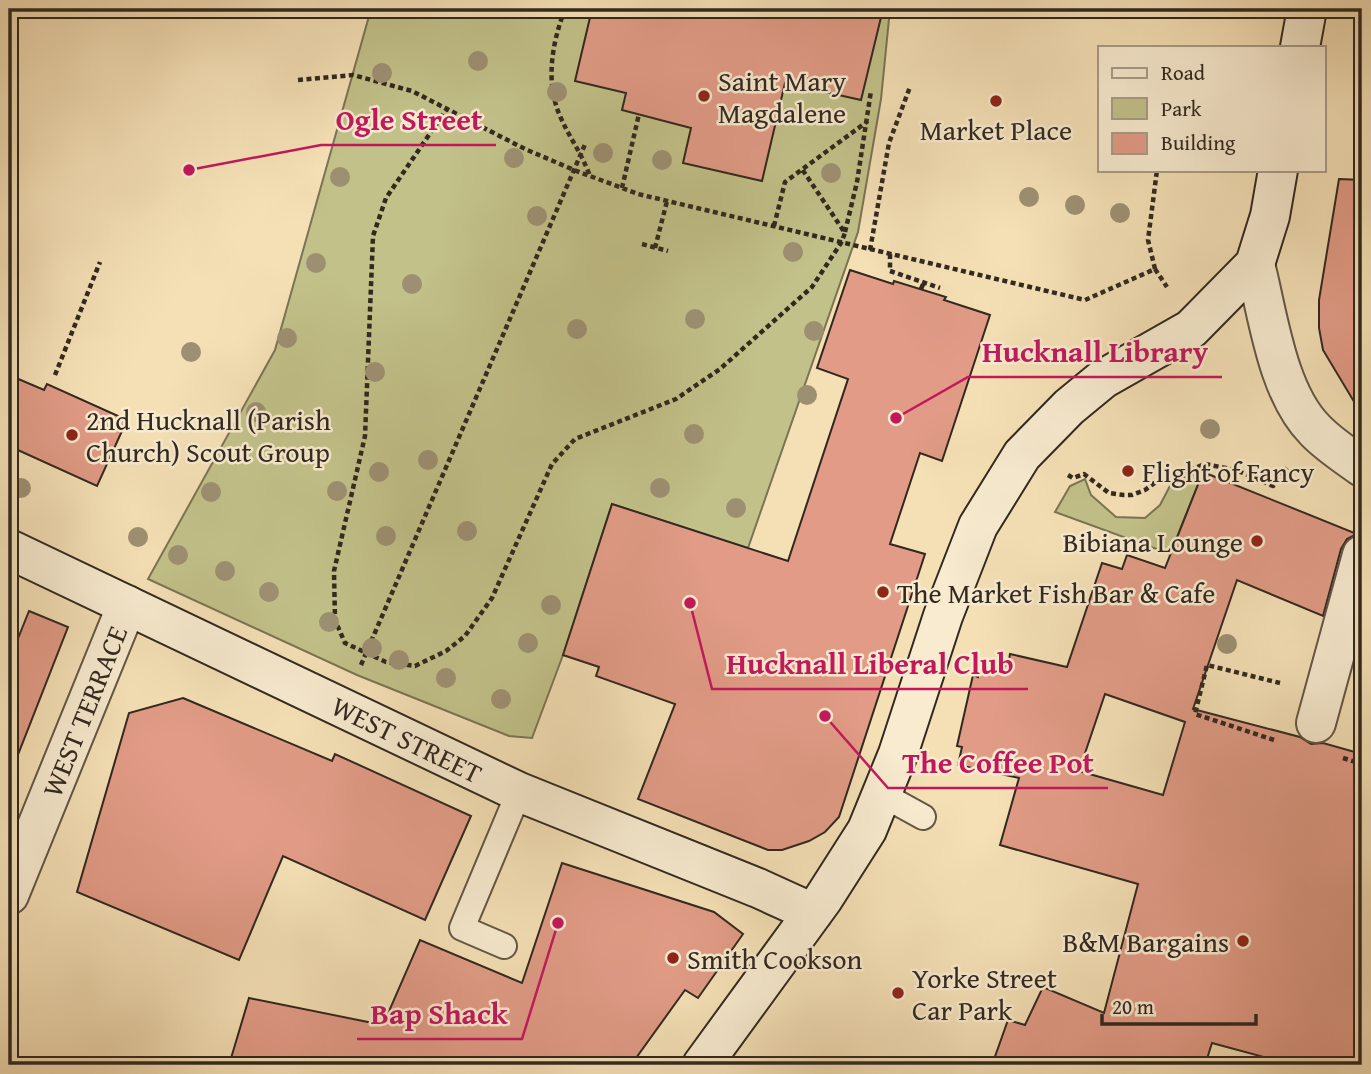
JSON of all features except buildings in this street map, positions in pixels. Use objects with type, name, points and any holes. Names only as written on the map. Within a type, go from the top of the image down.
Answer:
[{"type":"street","points":[[1300,46],[1307,9]]},
{"type":"street","points":[[702,1065],[813,913],[867,830],[913,713],[943,616],[978,526],[1022,455],[1069,407],[1103,379],[1191,329],[1255,264],[1270,216],[1278,172]]},
{"type":"street","points":[[1255,264],[1281,369],[1300,411],[1315,430],[1362,467]]},
{"type":"street","name":"WEST STREET","points":[[9,549],[519,792],[758,888],[813,913]]},
{"type":"street","points":[[1320,708],[1362,555]]},
{"type":"street","name":"WEST TERRACE","points":[[9,895],[127,604]]},
{"type":"lane","points":[[504,946],[462,928],[519,792]]},
{"type":"lane","points":[[883,795],[923,817]]},
{"type":"path","points":[[565,9],[556,32],[550,84],[560,117],[582,153],[590,176]]},
{"type":"path","points":[[298,80],[353,75],[412,91],[526,149],[622,188],[1085,300],[1155,270]]},
{"type":"path","points":[[870,250],[889,143],[910,87]]},
{"type":"path","points":[[448,107],[386,198],[373,236],[365,436],[334,571],[335,620],[345,643],[386,662],[415,666],[446,651],[465,636],[492,598],[552,464],[575,439],[676,399],[720,369],[812,287],[845,233],[857,182],[871,91]]},
{"type":"path","points":[[622,188],[639,114]]},
{"type":"path","points":[[774,226],[785,182],[868,121]]},
{"type":"path","points":[[366,654],[586,142]]},
{"type":"path","points":[[802,169],[845,233]]},
{"type":"path","points":[[1157,172],[1148,240],[1155,270],[1191,329]]},
{"type":"path","points":[[655,248],[667,201]]},
{"type":"path","points":[[642,244],[668,251]]},
{"type":"path","points":[[890,254],[890,271],[940,288]]},
{"type":"path","points":[[55,375],[100,262]]},
{"type":"path","points":[[921,289],[924,282]]},
{"type":"path","points":[[1022,455],[1073,478],[1084,474],[1108,493],[1132,495],[1145,490],[1164,476],[1177,475],[1205,464],[1236,470],[1273,486],[1315,430]]},
{"type":"path","points":[[1279,741],[1195,714],[1207,665],[1320,708]]},
{"type":"path","points":[[1357,1065],[1362,1045]]},
{"type":"green space","points":[[371,9],[890,9],[881,99],[858,232],[748,548],[612,504],[563,655],[532,738],[509,736],[357,675],[148,579],[275,350]]},
{"type":"green space","points":[[1203,472],[1170,554],[1055,512],[1070,486],[1085,479],[1091,495],[1116,517],[1145,518],[1160,505],[1173,480]]},
{"type":"place","name":"Saint Mary Magdalene","points":[[704,96]]},
{"type":"place","name":"Market Place","points":[[996,101]]},
{"type":"place","name":"Ogle Street","points":[[189,170]]},
{"type":"place","name":"Hucknall Library","points":[[896,418]]},
{"type":"place","name":"2nd Hucknall (Parish Church) Scout Group","points":[[72,435]]},
{"type":"place","name":"Flight of Fancy","points":[[1128,471]]},
{"type":"place","name":"Bibiana Lounge","points":[[1257,541]]},
{"type":"place","name":"The Market Fish Bar & Cafe","points":[[883,592]]},
{"type":"place","name":"Hucknall Liberal Club","points":[[690,603]]},
{"type":"place","name":"The Coffee Pot","points":[[825,716]]},
{"type":"place","name":"Bap Shack","points":[[558,923]]},
{"type":"place","name":"B&M Bargains","points":[[1243,941]]},
{"type":"place","name":"Smith Cookson","points":[[673,958]]},
{"type":"place","name":"Yorke Street Car Park","points":[[898,993]]}]
